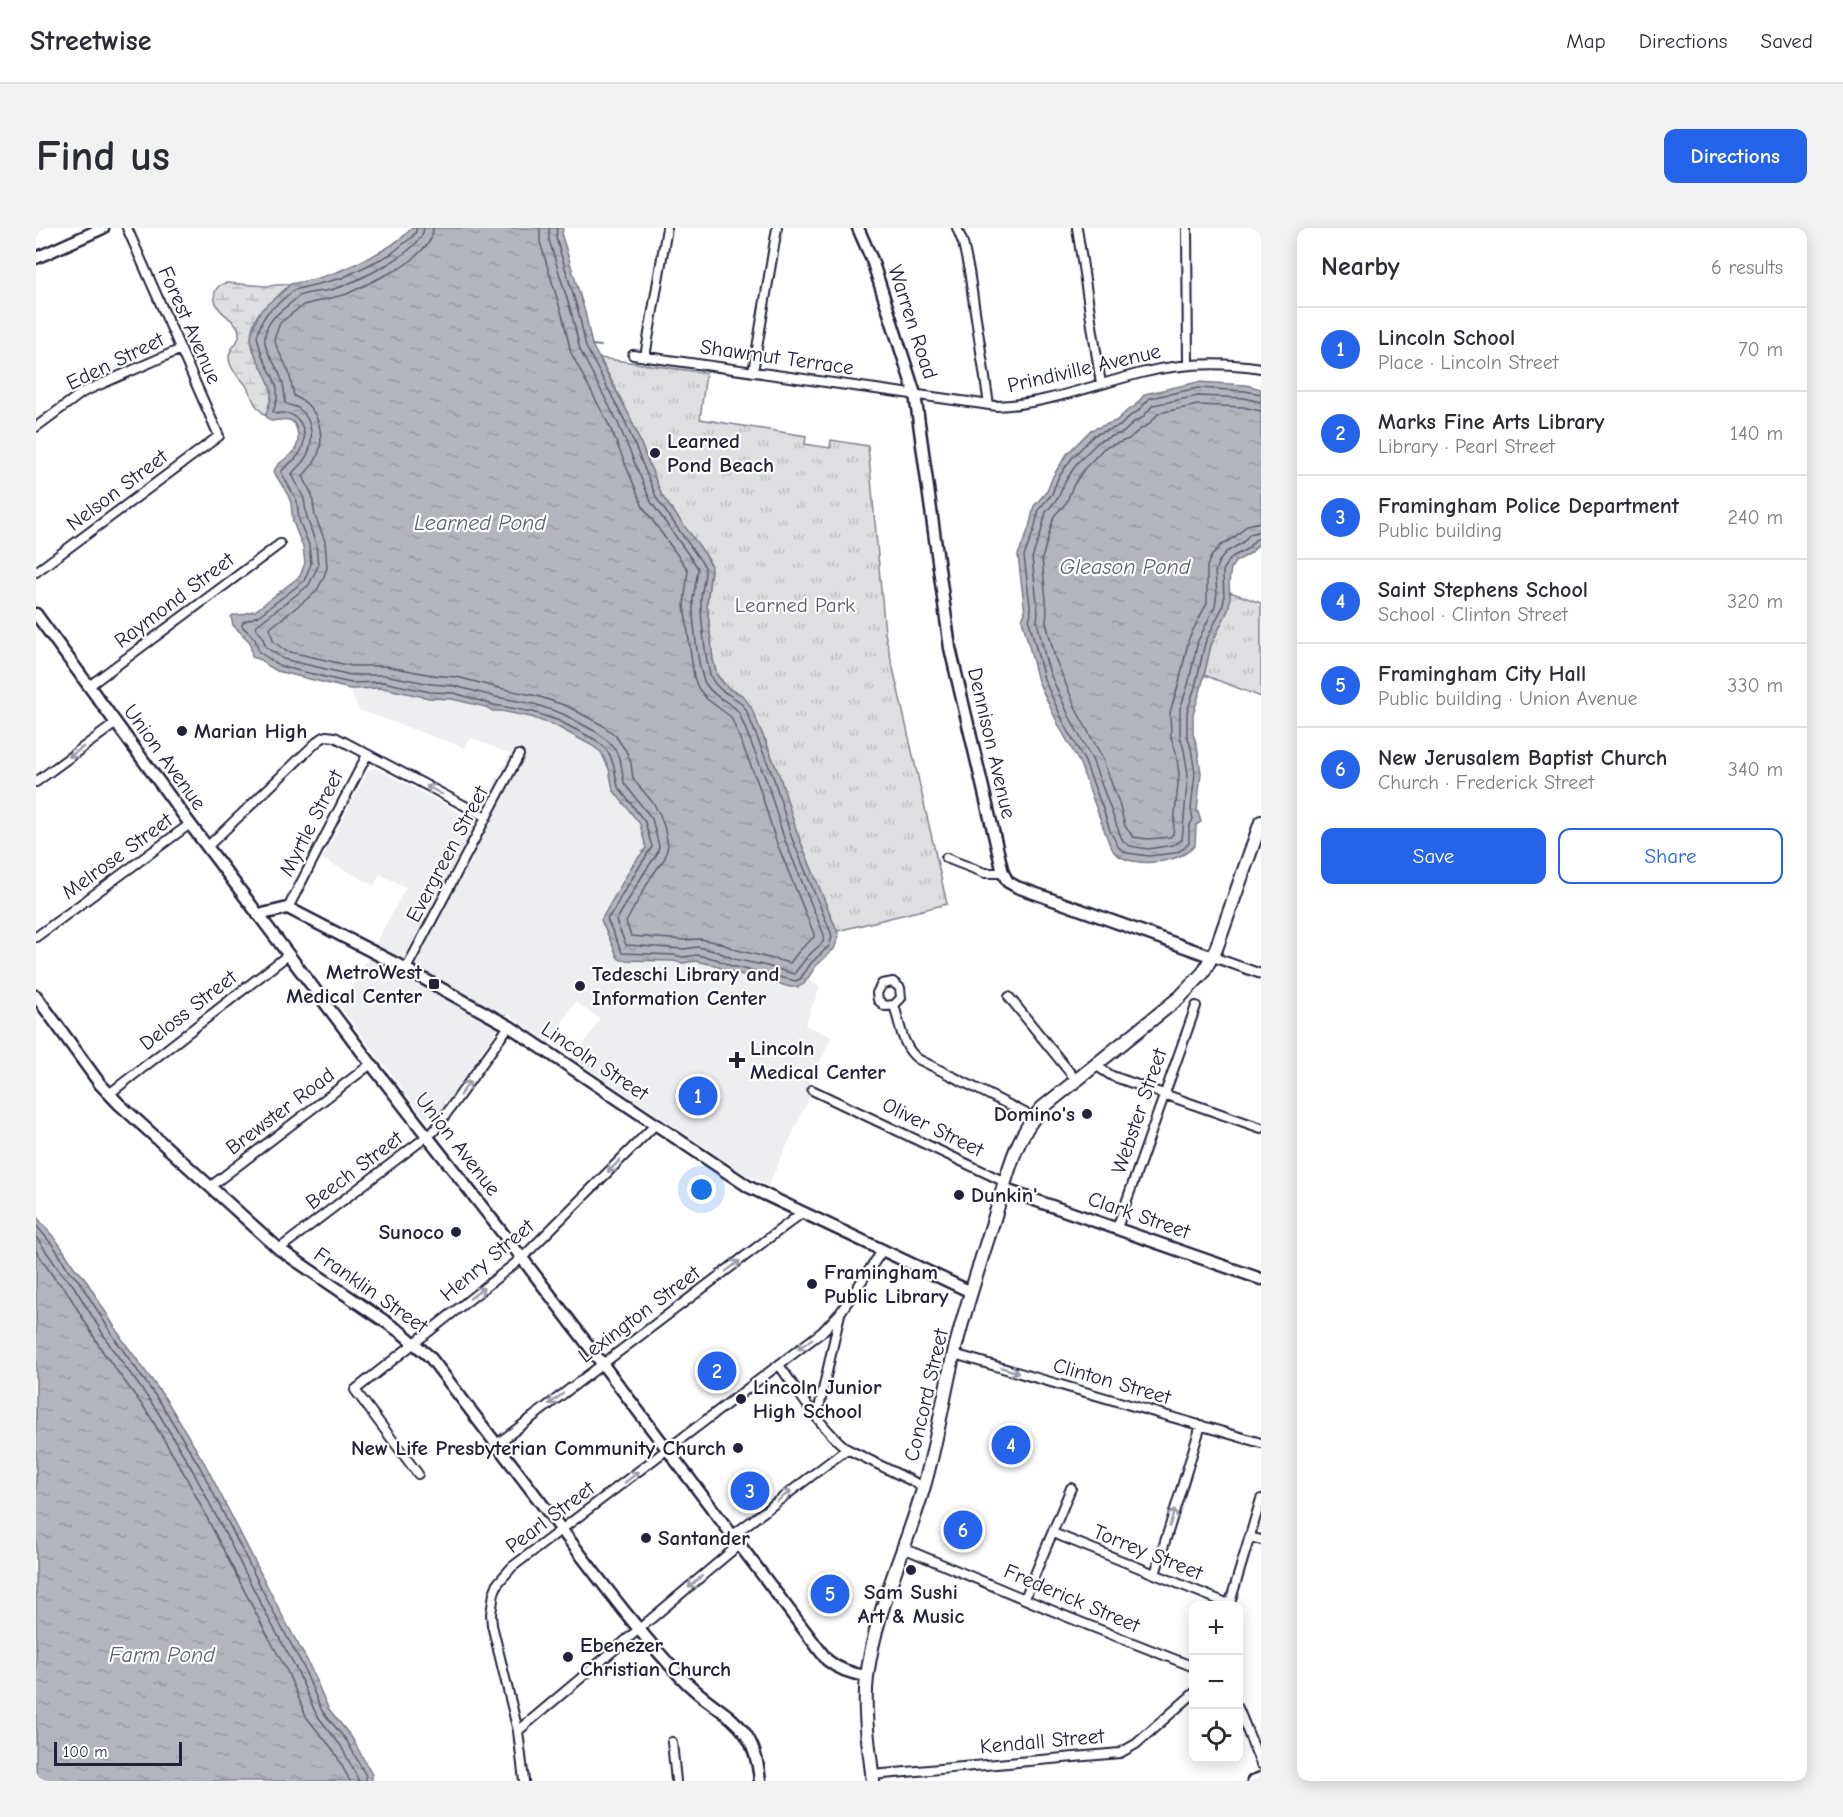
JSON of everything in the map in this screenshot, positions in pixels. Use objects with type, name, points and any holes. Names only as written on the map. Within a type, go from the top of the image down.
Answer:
[{"type":"main road","name":"Concord Street","points":[[872,1778],[866,1709],[867,1676],[886,1598],[935,1449],[954,1354],[971,1292],[1016,1149],[1033,1118],[1042,1108],[1180,997],[1203,973],[1213,957],[1261,822]]},
{"type":"street","points":[[36,258],[103,228]]},
{"type":"street","name":"Forest Avenue","points":[[127,228],[219,436]]},
{"type":"street","points":[[645,357],[667,228]]},
{"type":"street","points":[[753,372],[777,228]]},
{"type":"street","name":"Warren Road","points":[[858,228],[872,260],[915,394]]},
{"type":"street","points":[[957,228],[969,271],[989,405]]},
{"type":"street","points":[[1077,228],[1101,384]]},
{"type":"street","points":[[1187,228],[1188,365]]},
{"type":"street","name":"Eden Street","points":[[36,427],[83,392],[181,349]]},
{"type":"street","name":"Shawmut Terrace","points":[[633,356],[915,394]]},
{"type":"street","name":"Prindiville Avenue","points":[[915,394],[989,405],[1006,405],[1049,398],[1143,372],[1188,365],[1226,364],[1261,368]]},
{"type":"street","name":"Dennison Avenue","points":[[915,394],[950,648],[1003,873]]},
{"type":"street","name":"Nelson Street","points":[[36,572],[219,436]]},
{"type":"street","name":"Raymond Street","points":[[89,686],[280,544]]},
{"type":"street","name":"Union Avenue","points":[[36,614],[207,848],[827,1660],[847,1672],[867,1676]]},
{"type":"street","points":[[36,782],[116,723]]},
{"type":"street","points":[[207,848],[318,740],[326,736],[331,736],[486,817]]},
{"type":"street","name":"Myrtle Street","points":[[288,908],[367,755]]},
{"type":"street","name":"Evergreen Street","points":[[406,969],[519,755]]},
{"type":"street","name":"Melrose Street","points":[[36,937],[190,824]]},
{"type":"street","points":[[946,858],[985,873],[1003,873],[1008,882],[1017,887],[1261,974]]},
{"type":"street","points":[[258,915],[288,908]]},
{"type":"street","name":"Lincoln Street","points":[[288,908],[406,969],[508,1026],[735,1179],[971,1292]]},
{"type":"street","name":"Deloss Street","points":[[109,1094],[288,955]]},
{"type":"street","name":"Franklin Street","points":[[36,996],[109,1094],[279,1249],[414,1342],[430,1357],[639,1630],[689,1685],[742,1729],[754,1748],[760,1781]]},
{"type":"street","points":[[1009,997],[1076,1080]]},
{"type":"street","points":[[894,1005],[906,1047],[918,1059],[1033,1118]]},
{"type":"street","name":"Webster Street","points":[[1118,1228],[1196,1006]]},
{"type":"street","name":"Beech Street","points":[[279,1249],[428,1137],[441,1123],[508,1026]]},
{"type":"street","name":"Brewster Road","points":[[211,1186],[371,1064]]},
{"type":"street","points":[[1095,1065],[1112,1076],[1261,1128]]},
{"type":"street","name":"Oliver Street","points":[[812,1090],[1004,1185]]},
{"type":"street","name":"Henry Street","points":[[418,1474],[355,1390],[522,1258],[655,1125]]},
{"type":"street","name":"Clark Street","points":[[1004,1185],[1261,1279]]},
{"type":"street","name":"Lexington Street","points":[[497,1444],[802,1213]]},
{"type":"street","name":"Pearl Street","points":[[524,1781],[518,1731],[492,1625],[494,1593],[498,1583],[512,1567],[822,1332],[840,1313],[882,1251]]},
{"type":"street","points":[[817,1417],[840,1313]]},
{"type":"street","name":"Clinton Street","points":[[954,1354],[1261,1443]]},
{"type":"street","points":[[779,1365],[836,1440],[847,1449],[924,1486]]},
{"type":"street","points":[[1155,1574],[1201,1425]]},
{"type":"street","points":[[518,1731],[639,1630],[736,1540],[802,1483],[847,1449]]},
{"type":"street","points":[[1025,1598],[1071,1488]]},
{"type":"street","points":[[1230,1601],[1261,1499]]},
{"type":"street","name":"Torrey Street","points":[[1053,1533],[1219,1601]]},
{"type":"street","points":[[1250,1537],[1261,1540]]},
{"type":"street","name":"Frederick Street","points":[[903,1548],[1189,1665]]},
{"type":"street","name":"Kendall Street","points":[[872,1778],[1120,1753],[1136,1744],[1189,1697]]},
{"type":"street","points":[[1239,1709],[1261,1764]]},
{"type":"street","points":[[672,1742],[676,1781]]},
{"type":"street","points":[[1253,1781],[1261,1778]]},
{"type":"shaded area","points":[[372,687],[429,698],[452,699],[486,707],[493,711],[531,717],[556,726],[601,752],[609,769],[613,790],[640,825],[646,848],[641,852],[616,893],[602,927],[613,951],[621,960],[683,963],[696,961],[780,978],[810,981],[820,986],[805,1025],[832,1037],[810,1082],[809,1098],[768,1186],[742,1172],[574,1059],[600,1019],[575,1002],[549,1043],[508,1014],[436,1117],[432,1119],[424,1117],[337,1003],[353,985],[406,887],[380,874],[374,885],[322,859],[371,769],[376,768],[475,821],[510,754],[471,738],[465,748],[359,710],[350,689]]},
{"type":"green space","points":[[227,283],[266,286],[290,284],[257,316],[251,336],[271,390],[266,416],[255,404],[246,385],[229,361],[239,332],[236,325],[218,307],[215,299],[216,289]]},
{"type":"green space","name":"Learned Park","points":[[600,358],[706,373],[700,419],[806,436],[805,444],[830,448],[831,440],[868,446],[885,633],[947,904],[837,931],[797,833],[766,741],[739,693],[728,688],[717,675],[713,660],[707,604],[711,571],[709,560],[662,496],[630,417]]},
{"type":"green space","points":[[1230,592],[1261,603],[1261,697],[1204,675],[1211,645],[1228,610]]},
{"type":"water","name":"Learned Pond","points":[[412,228],[563,228],[562,236],[585,312],[592,345],[630,417],[662,496],[705,554],[711,566],[707,604],[717,676],[729,689],[742,695],[751,707],[780,777],[797,833],[839,936],[834,949],[816,966],[804,984],[790,987],[696,961],[683,963],[618,958],[601,920],[632,866],[646,848],[640,824],[613,790],[609,769],[601,752],[591,745],[556,726],[531,717],[493,711],[486,707],[452,699],[429,698],[383,688],[350,689],[277,671],[252,657],[250,642],[233,625],[231,617],[233,615],[255,611],[300,576],[305,563],[303,547],[293,522],[291,503],[274,472],[280,463],[294,452],[298,439],[297,430],[290,420],[271,421],[266,416],[271,390],[254,352],[251,337],[258,316],[263,308],[290,284],[322,277],[350,267],[387,248]]},
{"type":"water","name":"Gleason Pond","points":[[1198,382],[1246,385],[1261,389],[1261,541],[1251,553],[1235,562],[1231,568],[1228,610],[1211,645],[1193,714],[1193,734],[1201,773],[1197,809],[1201,822],[1196,825],[1195,845],[1179,856],[1167,860],[1131,861],[1113,851],[1080,764],[1038,681],[1022,619],[1025,613],[1018,555],[1029,528],[1034,506],[1047,491],[1053,476],[1067,454],[1091,430],[1116,421],[1134,407],[1145,394]]},
{"type":"water","name":"Farm Pond","points":[[36,1216],[84,1277],[122,1339],[167,1401],[205,1464],[308,1662],[328,1708],[352,1738],[372,1775],[372,1781],[36,1781]]},
{"type":"waterway","points":[[592,345],[601,346]]},
{"type":"place","name":"Learned Pond Beach","points":[[655,453]]},
{"type":"place","name":"Marian High","points":[[182,731]]},
{"type":"place","name":"MetroWest Medical Center","points":[[434,984]]},
{"type":"place","name":"Tedeschi Library and Information Center","points":[[580,986]]},
{"type":"place","name":"Lincoln Medical Center","points":[[737,1060]]},
{"type":"place","name":"Lincoln School","points":[[698,1096]]},
{"type":"place","name":"Domino's","points":[[1087,1114]]},
{"type":"place","name":"Dunkin'","points":[[959,1195]]},
{"type":"place","name":"Sunoco","points":[[456,1232]]},
{"type":"place","name":"Framingham Public Library","points":[[812,1284]]},
{"type":"place","name":"Marks Fine Arts Library","points":[[717,1371]]},
{"type":"place","name":"Lincoln Junior High School","points":[[741,1399]]},
{"type":"place","name":"Saint Stephens School","points":[[1011,1445]]},
{"type":"place","name":"New Life Presbyterian Community Church","points":[[738,1448]]},
{"type":"place","name":"Framingham Police Department","points":[[750,1491]]},
{"type":"place","name":"New Jerusalem Baptist Church","points":[[963,1530]]},
{"type":"place","name":"Santander","points":[[646,1538]]},
{"type":"place","name":"Sam Sushi Art & Music","points":[[911,1570]]},
{"type":"place","name":"Framingham City Hall","points":[[830,1594]]},
{"type":"place","name":"Ebenezer Christian Church","points":[[568,1657]]}]
